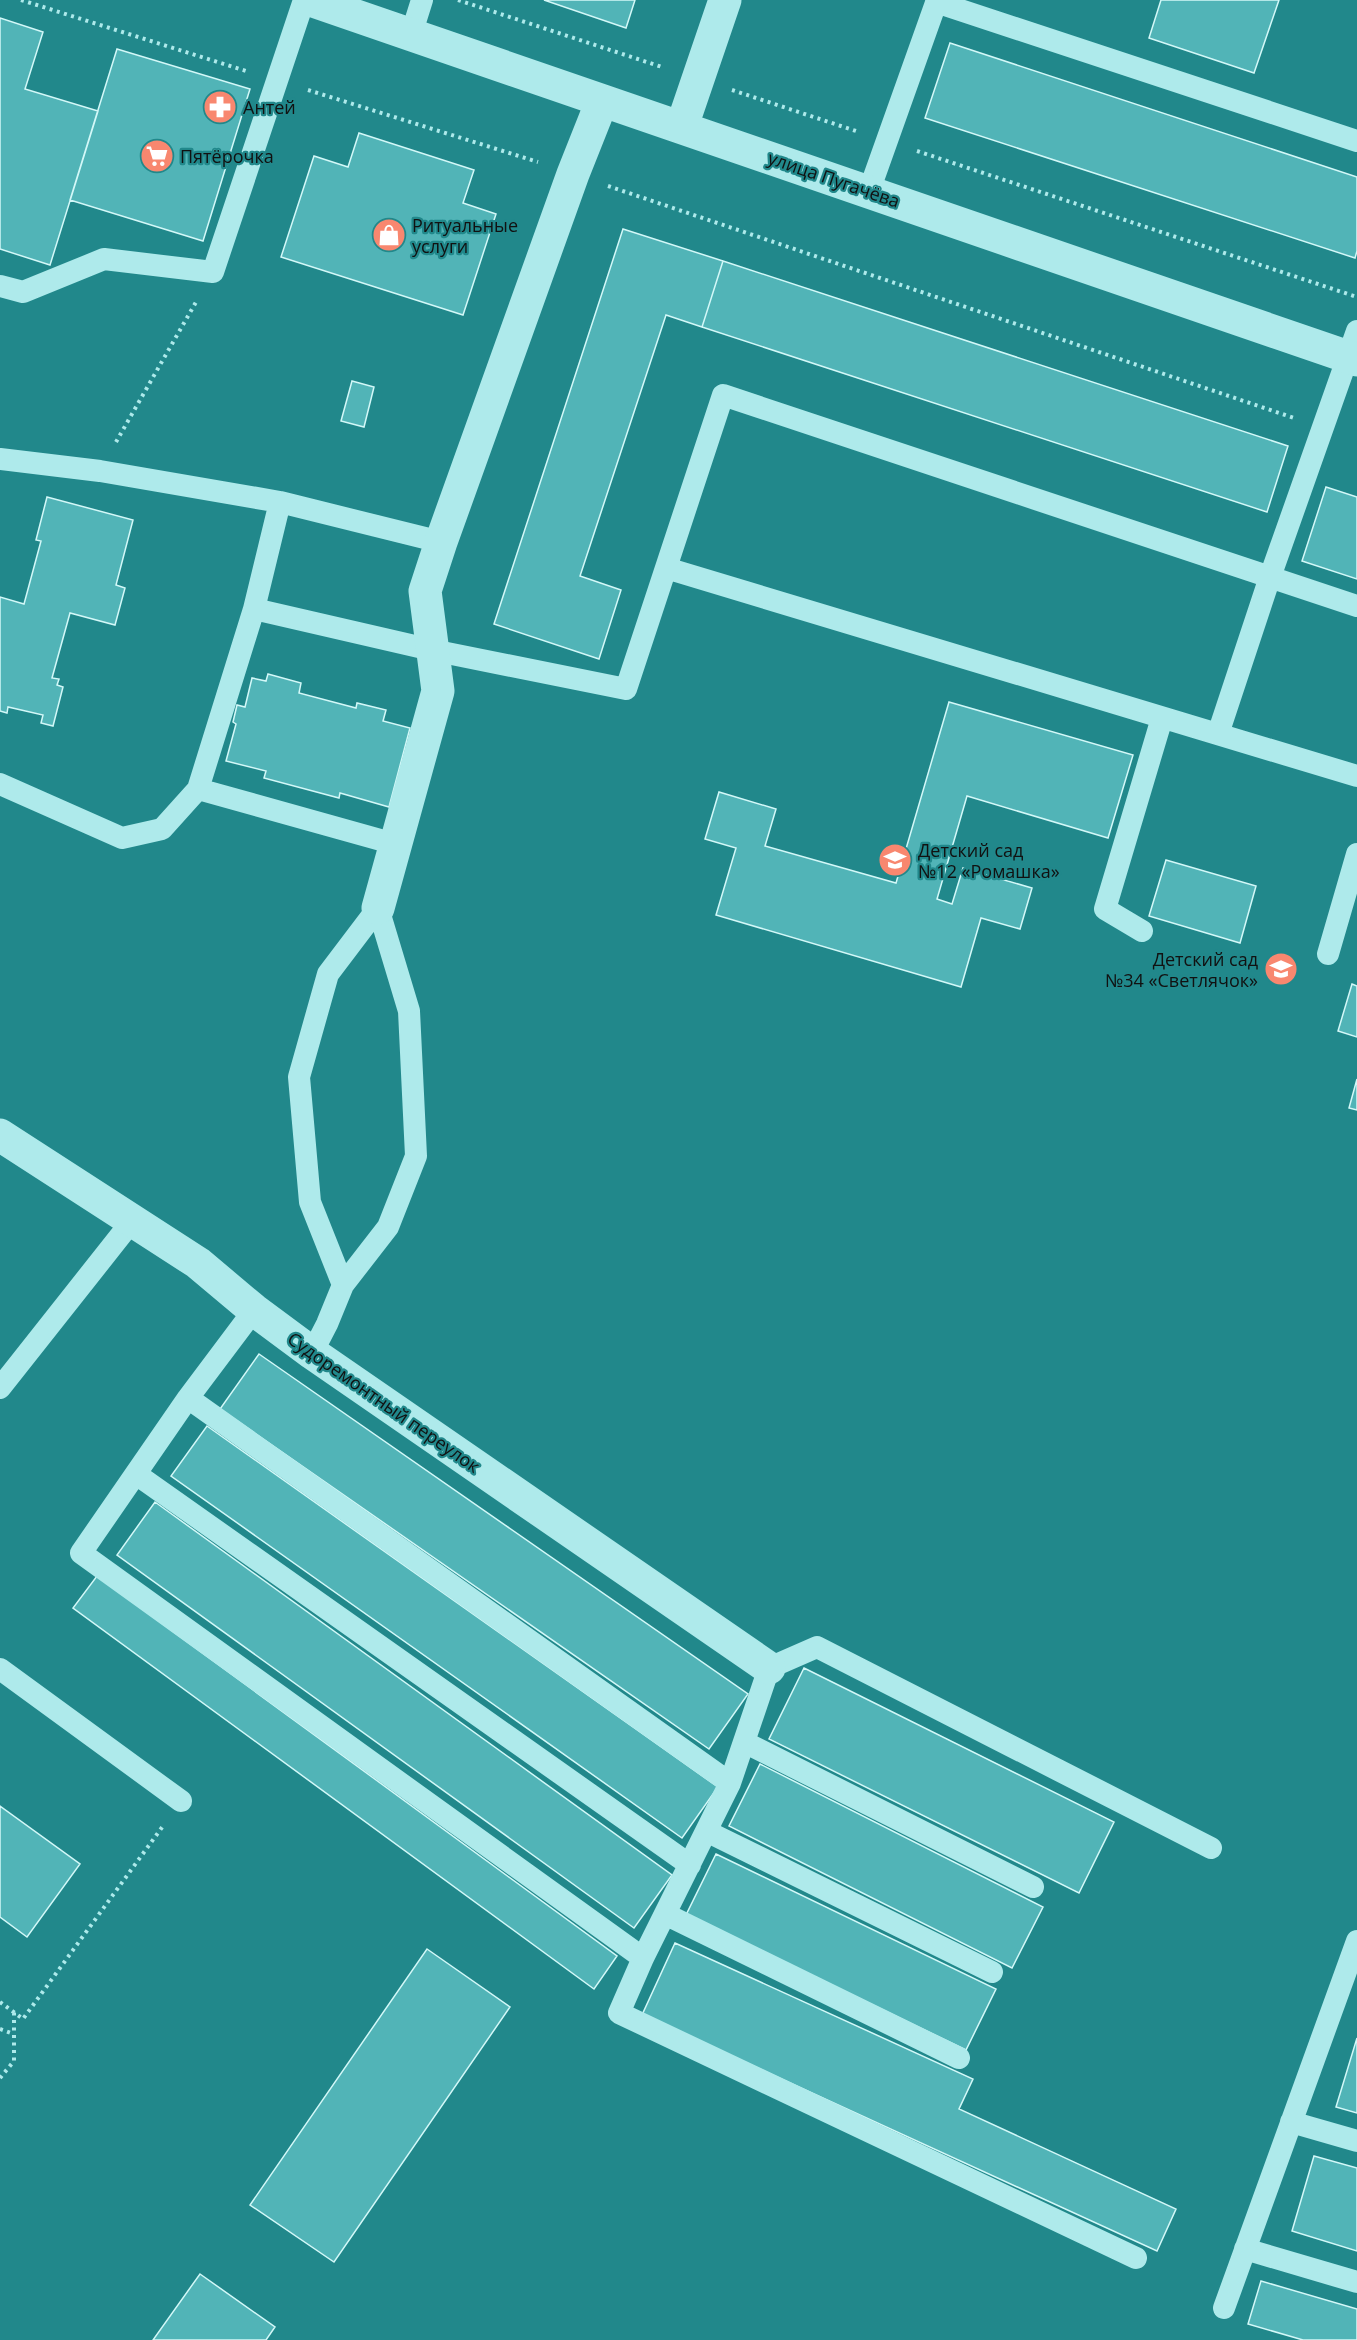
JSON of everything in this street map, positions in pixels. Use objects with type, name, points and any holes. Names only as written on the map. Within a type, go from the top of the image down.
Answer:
[{"type":"street","name":"улица Пугачёва","points":[[310,0],[869,191],[1354,349]]},
{"type":"street","points":[[682,126],[725,0]]},
{"type":"street","points":[[378,908],[438,691],[425,591],[573,174],[602,101]]},
{"type":"street","name":"Судоремонтный переулок","points":[[0,1135],[198,1263],[254,1310],[312,1353],[769,1668]]},
{"type":"lane","points":[[0,286],[23,292],[104,259],[213,272],[304,0]]},
{"type":"lane","points":[[411,35],[422,0]]},
{"type":"lane","points":[[869,191],[937,1],[1357,141]]},
{"type":"lane","points":[[1218,734],[1270,577],[1354,349]]},
{"type":"lane","points":[[254,609],[432,650],[626,688],[723,395],[1357,606]]},
{"type":"lane","points":[[0,459],[100,471],[280,502],[441,542]]},
{"type":"lane","points":[[0,784],[122,838],[162,829],[198,789],[254,609],[280,502]]},
{"type":"lane","points":[[666,568],[1357,776]]},
{"type":"lane","points":[[1142,931],[1105,909],[1162,717]]},
{"type":"lane","points":[[198,789],[395,844]]},
{"type":"lane","points":[[1328,954],[1357,854]]},
{"type":"lane","points":[[312,1353],[343,1285],[388,1227],[416,1156],[409,1011],[378,908]]},
{"type":"lane","points":[[343,1285],[310,1202],[299,1077],[328,974],[378,908]]},
{"type":"lane","points":[[0,1388],[132,1221]]},
{"type":"lane","points":[[254,1310],[188,1398],[81,1553],[643,1958]]},
{"type":"lane","points":[[188,1398],[730,1783]]},
{"type":"lane","points":[[136,1474],[690,1865]]},
{"type":"lane","points":[[1136,2258],[619,2013],[643,1958],[730,1783],[769,1668],[817,1647],[1211,1848]]},
{"type":"lane","points":[[0,1669],[182,1801]]},
{"type":"lane","points":[[744,1742],[1033,1887]]},
{"type":"lane","points":[[706,1832],[992,1972]]},
{"type":"lane","points":[[665,1914],[959,2058]]},
{"type":"lane","points":[[1224,2308],[1291,2122],[1348,1991],[1357,1941]]},
{"type":"lane","points":[[1291,2122],[1357,2141]]},
{"type":"lane","points":[[1245,2249],[1357,2282]]},
{"type":"path","points":[[21,0],[573,174],[1323,428]]},
{"type":"path","points":[[0,2002],[23,2019],[182,1801]]},
{"type":"path","points":[[0,2078],[14,2061],[14,2012]]},
{"type":"path","points":[[0,2029],[14,2034]]},
{"type":"building","points":[[544,0],[635,0],[626,28]]},
{"type":"building","points":[[1161,0],[1279,0],[1254,73],[1149,38]]},
{"type":"building","points":[[0,18],[43,32],[25,89],[98,111],[50,265],[0,249]]},
{"type":"building","points":[[950,43],[1357,177],[1357,251],[1355,258],[925,118]]},
{"type":"building","name":"Пятёрочка","points":[[117,49],[250,89],[203,241],[70,200]]},
{"type":"building","name":"Ритуальные услуги","points":[[359,133],[474,170],[463,203],[496,214],[463,315],[281,257],[314,156],[348,167]]},
{"type":"building","points":[[623,229],[723,261],[702,327],[666,315],[580,576],[621,590],[599,659],[494,624]]},
{"type":"building","points":[[723,261],[1288,446],[1267,512],[702,327]]},
{"type":"building","points":[[352,381],[374,387],[364,427],[341,421]]},
{"type":"building","points":[[1326,487],[1357,497],[1357,579],[1302,561]]},
{"type":"building","points":[[47,497],[133,520],[116,585],[125,588],[115,625],[70,613],[52,678],[59,679],[57,685],[63,687],[53,726],[41,723],[43,715],[8,707],[7,713],[0,711],[0,597],[24,604],[41,541],[36,540]]},
{"type":"building","points":[[268,674],[301,683],[299,693],[356,708],[357,703],[386,710],[383,721],[410,728],[389,807],[340,793],[339,798],[264,778],[266,771],[226,761],[236,724],[233,722],[237,705],[245,707],[252,678],[266,681]]},
{"type":"building","points":[[949,702],[1133,755],[1108,838],[967,796],[937,899],[952,904],[963,868],[1032,888],[1020,929],[981,918],[961,987],[716,915],[736,848],[705,839],[719,792],[776,809],[765,846],[896,883]]},
{"type":"building","points":[[1166,860],[1256,886],[1240,943],[1149,916]]},
{"type":"building","points":[[1352,984],[1357,986],[1357,1037],[1338,1031]]},
{"type":"building","points":[[1357,1079],[1357,1110],[1349,1108]]},
{"type":"building","points":[[259,1354],[748,1694],[709,1749],[220,1409]]},
{"type":"building","points":[[207,1426],[718,1787],[682,1838],[171,1476]]},
{"type":"building","points":[[155,1502],[672,1875],[634,1928],[117,1555]]},
{"type":"building","points":[[97,1576],[617,1956],[594,1989],[73,1608]]},
{"type":"building","points":[[804,1668],[1114,1822],[1079,1893],[769,1739]]},
{"type":"building","points":[[760,1764],[1043,1907],[1012,1968],[729,1826]]},
{"type":"building","points":[[0,1806],[80,1864],[27,1937],[0,1917]]},
{"type":"building","points":[[716,1854],[996,1989],[966,2050],[686,1915]]},
{"type":"building","points":[[675,1943],[973,2079],[959,2109],[1176,2209],[1157,2251],[642,2015]]},
{"type":"building","points":[[427,1949],[510,2007],[334,2262],[250,2205]]},
{"type":"building","points":[[1357,2038],[1357,2113],[1336,2107]]},
{"type":"building","points":[[1314,2156],[1357,2168],[1357,2251],[1292,2231]]},
{"type":"building","points":[[200,2274],[275,2327],[266,2340],[153,2340]]},
{"type":"building","points":[[1261,2281],[1357,2309],[1357,2340],[1303,2340],[1248,2324]]},
{"type":"place","name":"Антей","points":[[220,107]]},
{"type":"place","name":"Пятёрочка","points":[[157,156]]},
{"type":"place","name":"Ритуальные услуги","points":[[389,235]]},
{"type":"place","name":"Детский сад №12 «Ромашка»","points":[[895,860]]},
{"type":"place","name":"Детский сад №34 «Светлячок»","points":[[1281,969]]}]
